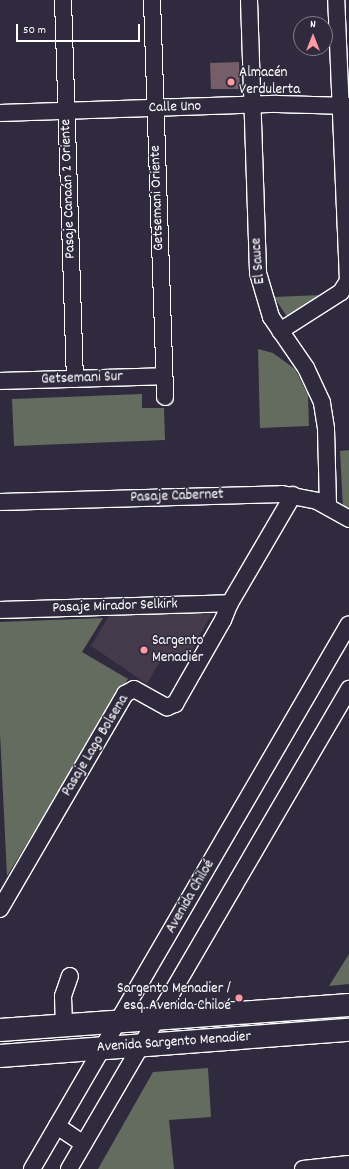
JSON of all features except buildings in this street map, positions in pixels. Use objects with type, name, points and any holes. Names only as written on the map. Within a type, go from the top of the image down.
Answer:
[{"type":"street","name":"Pasaje Canaán 2 Oriente","points":[[63,0],[75,379]]},
{"type":"street","name":"Getsemani Oriente","points":[[152,0],[165,397]]},
{"type":"street","name":"El Sauce","points":[[249,0],[258,273],[264,300],[280,331],[313,379],[322,403],[326,429],[328,506]]},
{"type":"street","points":[[280,331],[341,292],[348,281],[345,106],[336,0]]},
{"type":"street","name":"Calle Uno","points":[[0,113],[252,105],[345,106]]},
{"type":"street","name":"Getsemani Sur","points":[[0,381],[164,376]]},
{"type":"street","name":"Pasaje Cabernet","points":[[0,502],[293,495],[328,506],[349,519]]},
{"type":"street","name":"Pasaje Lago Bolsena","points":[[0,909],[125,694],[137,690],[167,707],[173,706],[223,620],[230,603],[293,495]]},
{"type":"street","name":"Pasaje Mirador Selkirk","points":[[0,610],[230,603]]},
{"type":"street","name":"Avenida Chiloé","points":[[32,1169],[349,624]]},
{"type":"street","points":[[69,1169],[349,689]]},
{"type":"street","points":[[64,1025],[63,996],[70,976]]},
{"type":"street","name":"Avenida Sargento Menadier","points":[[0,1030],[349,1005]]},
{"type":"street","name":"Avenida Sargento Menadier","points":[[0,1056],[349,1030]]},
{"type":"street","points":[[57,1126],[84,1144]]},
{"type":"street","points":[[305,1169],[349,1164]]},
{"type":"shaded area","points":[[322,295],[288,318],[274,297]]},
{"type":"shaded area","points":[[258,349],[273,353],[295,369],[308,395],[309,426],[260,428]]},
{"type":"shaded area","points":[[142,394],[142,408],[164,408],[165,440],[14,446],[12,399]]},
{"type":"shaded area","points":[[349,450],[349,511],[343,508],[340,451]]},
{"type":"shaded area","name":"Sargento Menadier","points":[[212,613],[190,653],[165,653],[147,684],[91,646],[110,614]]},
{"type":"shaded area","points":[[103,618],[82,652],[128,679],[7,876],[0,733],[0,622]]},
{"type":"shaded area","points":[[349,954],[349,984],[329,986]]},
{"type":"shaded area","points":[[208,1068],[211,1117],[169,1120],[174,1169],[98,1169],[153,1072]]},
{"type":"place","name":"Almacén Verdulerta","points":[[231,82]]},
{"type":"place","name":"Sargento Menadier","points":[[144,650]]},
{"type":"place","name":"Sargento Menadier / esq. Avenida Chiloé","points":[[239,998]]}]
